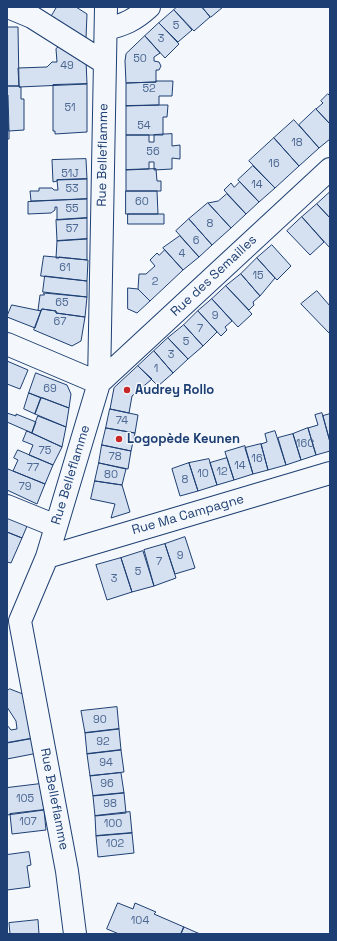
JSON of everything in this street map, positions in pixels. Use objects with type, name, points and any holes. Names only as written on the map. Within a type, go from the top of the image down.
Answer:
[{"type":"street","points":[[8,7],[32,17],[105,63]]},
{"type":"street","name":"Rue Belleflamme","points":[[75,934],[67,871],[13,629],[47,557],[99,383],[106,7]]},
{"type":"street","points":[[106,29],[121,26],[139,16],[149,7]]},
{"type":"street","name":"Rue des Semailles","points":[[99,383],[330,169]]},
{"type":"street","points":[[7,344],[99,383]]},
{"type":"street","name":"Rue Ma Campagne","points":[[47,557],[330,473]]},
{"type":"street","points":[[7,506],[56,526]]},
{"type":"building","points":[[57,7],[76,7],[87,14],[86,38],[51,17]]},
{"type":"building","points":[[177,7],[202,7],[210,17],[194,31],[174,10]]},
{"type":"building","points":[[202,7],[223,7],[211,17]]},
{"type":"building","points":[[174,10],[192,30],[178,42],[159,23]]},
{"type":"building","points":[[159,23],[179,44],[165,58],[145,36]]},
{"type":"building","points":[[7,27],[18,27],[19,86],[7,86]]},
{"type":"building","points":[[145,36],[160,53],[154,57],[154,61],[159,62],[161,66],[159,70],[156,70],[156,82],[126,83],[126,54]]},
{"type":"building","points":[[61,45],[86,60],[87,84],[19,87],[18,68],[47,67],[52,62],[57,62],[56,49]]},
{"type":"building","points":[[173,81],[172,96],[159,96],[159,105],[126,106],[126,83]]},
{"type":"building","points":[[87,84],[87,132],[55,134],[55,131],[53,131],[53,85]]},
{"type":"building","points":[[7,86],[21,87],[21,99],[24,99],[24,130],[9,131]]},
{"type":"building","points":[[328,94],[330,96],[330,124],[316,109],[323,103],[321,101]]},
{"type":"building","points":[[8,95],[9,139],[7,139]]},
{"type":"building","points":[[168,105],[167,117],[163,117],[163,135],[126,135],[126,106]]},
{"type":"building","points":[[316,109],[330,124],[330,139],[319,148],[299,125]]},
{"type":"building","points":[[294,120],[319,148],[299,166],[274,138]]},
{"type":"building","points":[[172,134],[172,146],[180,145],[180,159],[172,158],[172,169],[154,170],[154,162],[149,162],[149,169],[126,170],[126,135],[149,135],[149,142],[154,142],[154,135]]},
{"type":"building","points":[[274,138],[299,166],[275,188],[249,161]]},
{"type":"building","points":[[86,159],[87,179],[57,180],[53,182],[52,160]]},
{"type":"building","points":[[253,166],[275,188],[259,202],[238,180]]},
{"type":"building","points":[[156,169],[157,181],[161,181],[161,191],[126,191],[126,170]]},
{"type":"building","points":[[87,179],[87,199],[31,201],[30,191],[39,191],[39,188],[52,188],[54,190],[58,190],[57,180]]},
{"type":"building","points":[[240,182],[259,202],[246,214],[224,190],[231,183],[234,187]]},
{"type":"building","points":[[126,191],[157,191],[158,214],[126,214]]},
{"type":"building","points":[[330,192],[330,218],[317,204]]},
{"type":"building","points":[[227,194],[246,214],[231,228],[208,203],[218,201]]},
{"type":"building","points":[[87,199],[87,218],[57,220],[57,207],[55,207],[55,210],[51,213],[28,214],[28,202]]},
{"type":"building","points":[[208,203],[231,228],[212,245],[189,219]]},
{"type":"building","points":[[317,204],[330,218],[330,248],[302,217]]},
{"type":"building","points":[[128,214],[164,214],[164,224],[128,224]]},
{"type":"building","points":[[302,217],[324,242],[310,255],[287,231]]},
{"type":"building","points":[[87,218],[87,239],[57,241],[56,220]]},
{"type":"building","points":[[189,219],[212,245],[199,257],[176,231]]},
{"type":"building","points":[[180,236],[199,257],[183,270],[163,248]]},
{"type":"building","points":[[87,239],[87,260],[56,258],[57,241]]},
{"type":"building","points":[[272,245],[291,266],[277,280],[257,258]]},
{"type":"building","points":[[165,250],[183,270],[150,301],[138,289],[139,274],[146,274],[155,266],[150,260],[157,253],[159,255]]},
{"type":"building","points":[[44,256],[88,260],[87,281],[41,276]]},
{"type":"building","points":[[257,258],[275,278],[260,296],[241,274]]},
{"type":"building","points":[[241,274],[260,296],[253,302],[254,305],[249,310],[226,286]]},
{"type":"building","points":[[45,276],[87,281],[87,297],[43,292]]},
{"type":"building","points":[[226,286],[252,314],[238,327],[212,299]]},
{"type":"building","points":[[128,288],[138,289],[150,301],[137,313],[128,309]]},
{"type":"building","points":[[317,291],[330,306],[330,334],[301,304]]},
{"type":"building","points":[[44,293],[87,297],[85,317],[56,313],[56,311],[42,309],[41,311],[38,310],[40,295],[44,295]]},
{"type":"building","points":[[212,299],[232,321],[225,327],[227,330],[221,336],[198,311]]},
{"type":"building","points":[[12,305],[41,311],[35,328],[7,317]]},
{"type":"building","points":[[42,309],[56,311],[56,313],[85,317],[81,341],[72,346],[34,330]]},
{"type":"building","points":[[198,311],[217,332],[203,346],[184,325]]},
{"type":"building","points":[[184,325],[203,346],[188,359],[168,338]]},
{"type":"building","points":[[168,338],[188,359],[173,373],[154,351]]},
{"type":"building","points":[[154,351],[173,373],[158,386],[138,366]]},
{"type":"building","points":[[7,361],[28,370],[20,389],[7,384]]},
{"type":"building","name":"Audrey Rollo","points":[[138,366],[152,379],[132,396],[129,413],[110,409],[114,388]]},
{"type":"building","points":[[36,373],[67,385],[71,394],[69,408],[29,393]]},
{"type":"building","points":[[29,393],[41,398],[35,414],[24,409]]},
{"type":"building","points":[[41,398],[69,408],[66,427],[35,414]]},
{"type":"building","points":[[110,409],[138,415],[135,433],[106,428]]},
{"type":"building","points":[[7,413],[16,416],[16,414],[36,422],[32,433],[7,422]]},
{"type":"building","points":[[322,413],[330,442],[330,451],[316,455],[308,428],[318,425],[315,415]]},
{"type":"building","points":[[330,414],[330,442],[323,416]]},
{"type":"building","points":[[38,416],[66,427],[62,447],[32,433]]},
{"type":"building","name":"Logopède Keunen","points":[[106,428],[135,433],[131,451],[102,445]]},
{"type":"building","points":[[308,428],[316,455],[301,460],[293,434]]},
{"type":"building","points":[[27,431],[62,447],[53,465],[29,455],[33,445],[23,441]]},
{"type":"building","points":[[275,431],[286,465],[268,470],[261,444],[267,442],[265,434]]},
{"type":"building","points":[[293,434],[301,460],[286,465],[278,438]]},
{"type":"building","points":[[261,444],[268,470],[253,474],[245,448]]},
{"type":"building","points":[[102,445],[131,451],[128,469],[99,463]]},
{"type":"building","points":[[245,446],[253,474],[234,480],[225,452]]},
{"type":"building","points":[[18,450],[53,465],[45,484],[13,471],[18,460],[14,458]]},
{"type":"building","points":[[227,458],[234,480],[217,485],[210,463]]},
{"type":"building","points":[[209,459],[217,485],[198,491],[189,463]]},
{"type":"building","points":[[99,463],[126,469],[122,485],[95,481]]},
{"type":"building","points":[[189,463],[198,491],[180,496],[172,469]]},
{"type":"building","points":[[8,469],[45,484],[37,504],[7,490]]},
{"type":"building","points":[[95,481],[122,485],[130,512],[111,518],[115,504],[91,499]]},
{"type":"building","points":[[7,510],[30,519],[22,538],[7,532]]},
{"type":"building","points":[[7,532],[22,538],[11,563],[7,562]]},
{"type":"building","points":[[185,537],[195,568],[175,574],[165,544]]},
{"type":"building","points":[[165,544],[176,578],[154,586],[144,550]]},
{"type":"building","points":[[143,551],[154,586],[132,592],[121,558]]},
{"type":"building","points":[[121,558],[132,592],[107,600],[96,565]]},
{"type":"building","points":[[10,689],[28,696],[35,738],[7,743],[7,725],[11,730],[17,729],[16,721],[7,707],[7,691]]},
{"type":"building","points":[[117,707],[119,729],[85,733],[81,711]]},
{"type":"building","points":[[119,729],[121,750],[87,754],[85,733]]},
{"type":"building","points":[[35,738],[38,753],[7,759],[7,743]]},
{"type":"building","points":[[121,750],[124,772],[90,776],[87,754]]},
{"type":"building","points":[[121,773],[124,793],[93,796],[90,776]]},
{"type":"building","points":[[40,784],[44,810],[7,815],[7,788]]},
{"type":"building","points":[[124,793],[126,813],[95,816],[93,796]]},
{"type":"building","points":[[44,810],[46,830],[12,834],[10,814]]},
{"type":"building","points":[[130,812],[132,833],[96,836],[95,816]]},
{"type":"building","points":[[132,833],[134,853],[98,857],[96,836]]},
{"type":"building","points":[[29,852],[31,865],[27,866],[30,887],[7,890],[7,855]]},
{"type":"building","points":[[118,903],[133,909],[135,903],[156,912],[154,914],[184,927],[181,934],[119,934],[107,929]]},
{"type":"building","points":[[38,920],[39,934],[10,934],[9,923]]},
{"type":"building","points":[[184,927],[200,934],[181,934]]},
{"type":"place","name":"Audrey Rollo","points":[[127,390]]},
{"type":"place","name":"Logopède Keunen","points":[[119,439]]}]
